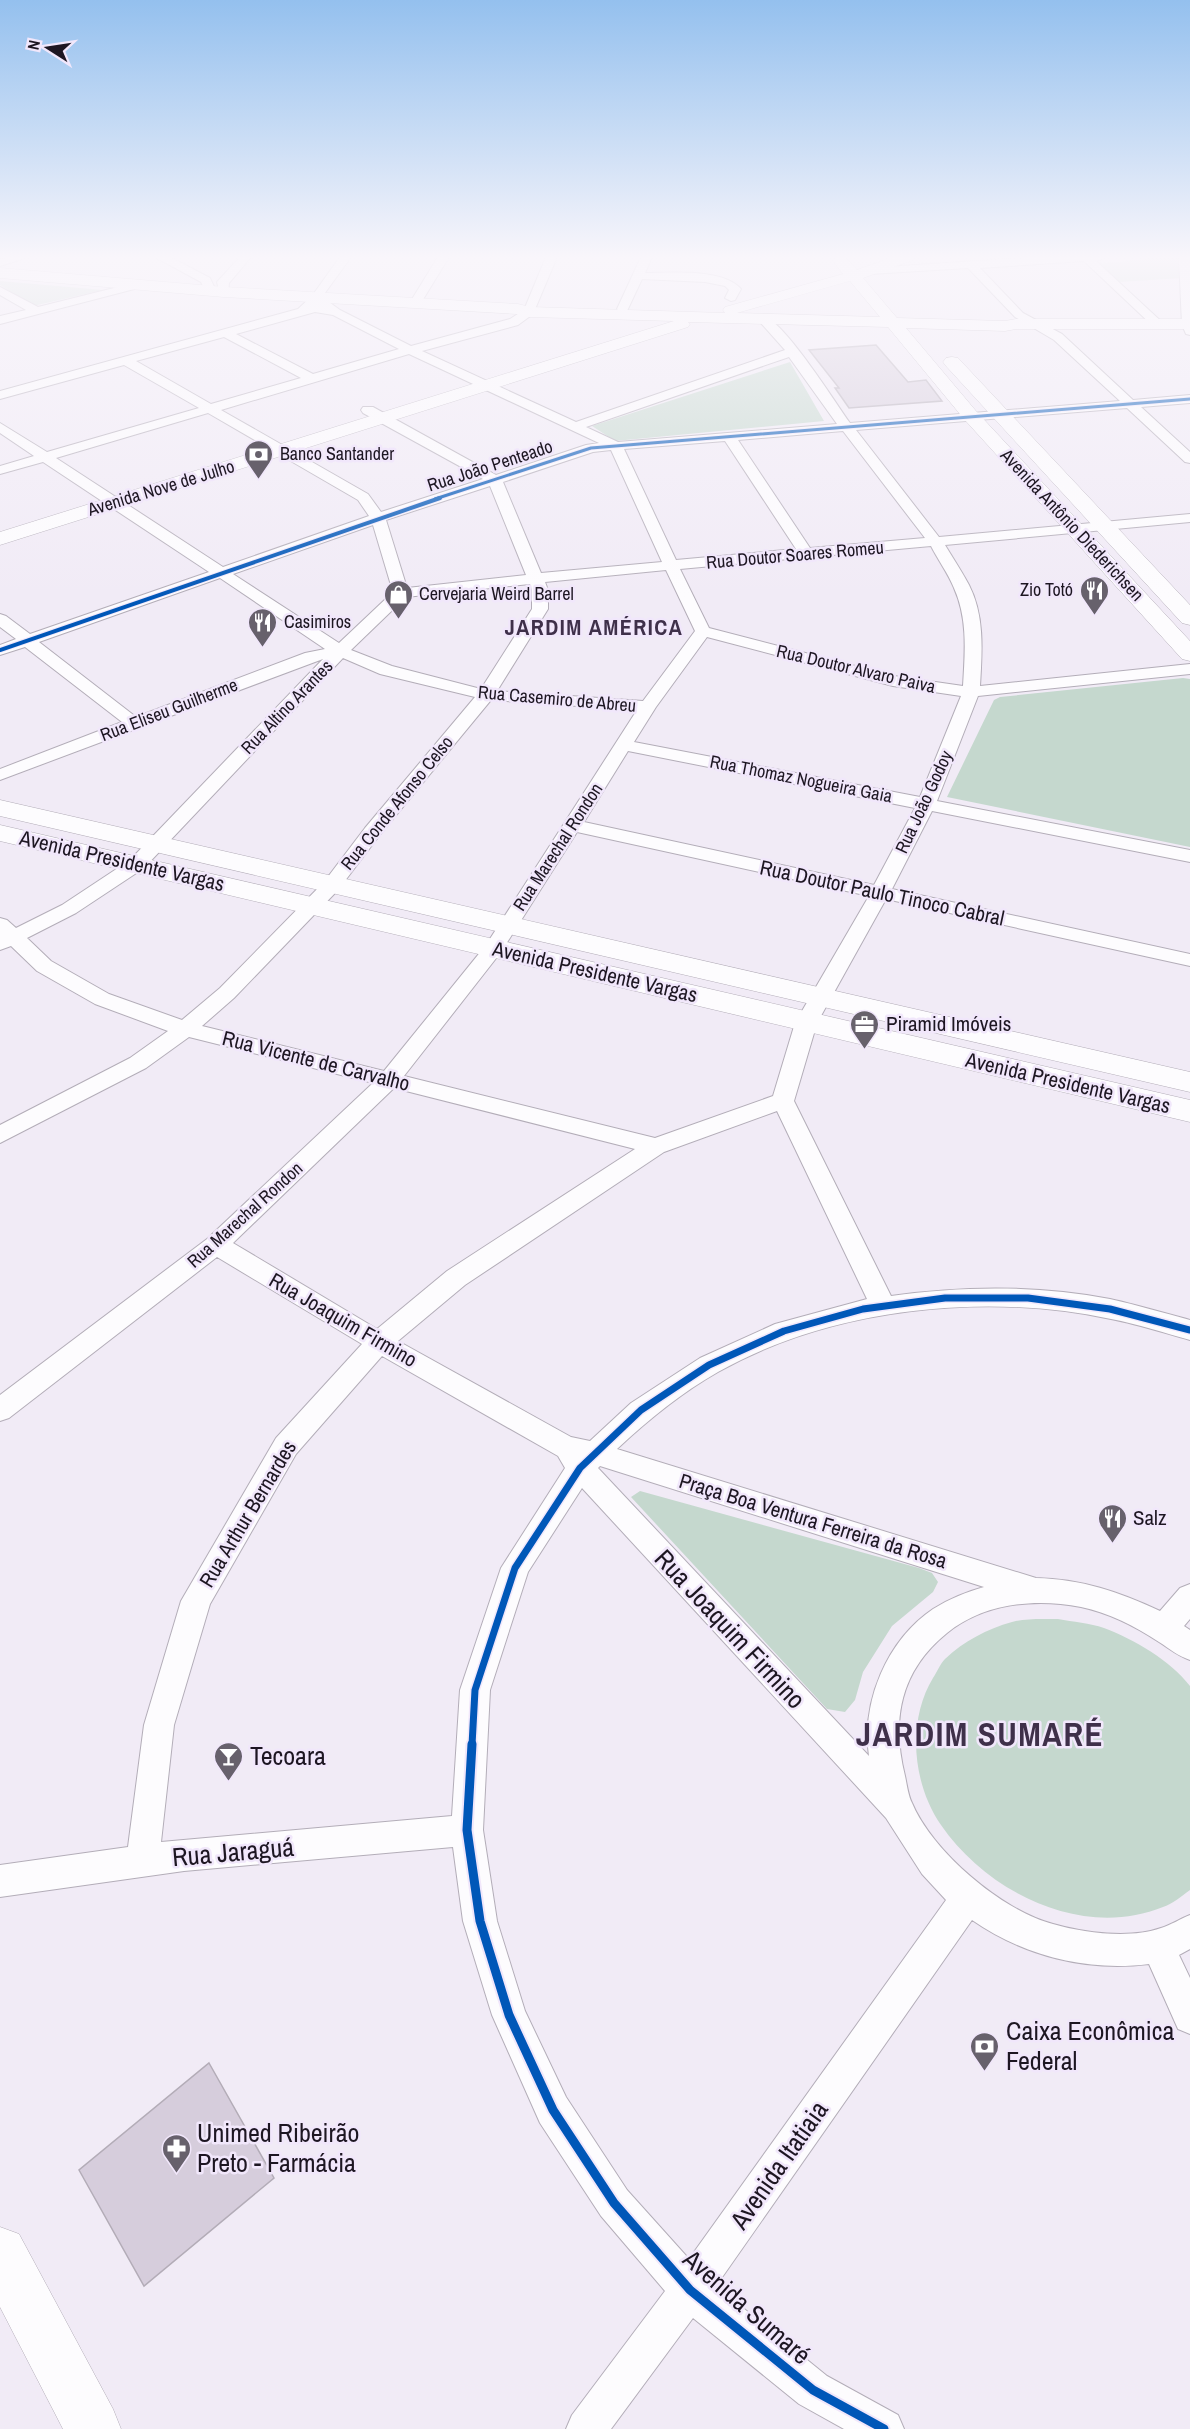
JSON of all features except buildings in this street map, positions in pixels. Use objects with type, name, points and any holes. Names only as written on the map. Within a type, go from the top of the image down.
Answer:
[{"type":"main road","name":"Avenida Nove de Julho","points":[[479,383],[515,370]]},
{"type":"main road","name":"Avenida Nove de Julho","points":[[0,524],[107,498],[523,370]]},
{"type":"main road","name":"Avenida Antônio Diederichsen","points":[[932,370],[970,415],[1190,654]]},
{"type":"main road","name":"Avenida Antônio Diederichsen","points":[[960,370],[1190,618]]},
{"type":"main road","name":"Avenida Nove de Julho","points":[[0,539],[107,498]]},
{"type":"main road","name":"Avenida Presidente Vargas","points":[[0,808],[331,886],[500,937],[806,1023],[1190,1111]]},
{"type":"main road","name":"Avenida Presidente Vargas","points":[[0,833],[312,906],[500,937],[821,997],[1190,1082]]},
{"type":"main road","points":[[0,2253],[93,2429]]},
{"type":"street","points":[[0,396],[93,370]]},
{"type":"street","points":[[143,370],[363,497],[378,518],[401,593]]},
{"type":"street","points":[[296,370],[310,378]]},
{"type":"street","points":[[0,470],[337,370]]},
{"type":"street","points":[[453,370],[615,445],[703,631]]},
{"type":"street","points":[[574,427],[738,370]]},
{"type":"street","name":"Rua João Godoy","points":[[783,1101],[806,1023],[880,893],[927,803],[971,692],[974,646],[971,616],[962,587],[936,543],[805,370]]},
{"type":"street","points":[[1093,370],[1190,459]]},
{"type":"street","name":"Rua João Penteado","points":[[0,650],[378,518],[591,448],[847,428],[970,415],[1190,399]]},
{"type":"street","points":[[376,414],[495,480]]},
{"type":"street","name":"Rua Casemiro de Abreu","points":[[0,427],[340,651],[386,670],[486,695],[648,706]]},
{"type":"street","points":[[730,438],[806,554]]},
{"type":"street","name":"Rua Conde Afonso Celso","points":[[0,1135],[138,1063],[185,1029],[227,993],[331,886],[372,832],[486,695],[540,609],[540,590],[495,480]]},
{"type":"street","name":"Rua Doutor Soares Romeu","points":[[401,593],[534,578],[1190,518]]},
{"type":"street","name":"Rua Altino Arantes","points":[[5,935],[69,909],[137,864],[158,845],[340,651],[401,593]]},
{"type":"street","points":[[0,619],[133,723]]},
{"type":"street","name":"Rua Doutor Alvaro Paiva","points":[[703,631],[893,681],[971,692],[1190,669]]},
{"type":"street","name":"Rua Marechal Rondon","points":[[0,1409],[216,1245],[389,1080],[500,937],[648,706],[703,631]]},
{"type":"street","name":"Rua Eliseu Guilherme","points":[[0,775],[311,656],[340,651]]},
{"type":"street","points":[[311,656],[327,665]]},
{"type":"street","name":"Rua Thomaz Nogueira Gaia","points":[[625,745],[1190,856]]},
{"type":"street","name":"Rua Doutor Paulo Tinoco Cabral","points":[[573,825],[1190,960]]},
{"type":"street","name":"Rua Vicente de Carvalho","points":[[5,935],[44,966],[102,999],[185,1029],[656,1146]]},
{"type":"street","points":[[783,1101],[882,1304]]},
{"type":"street","name":"Rua Arthur Bernardes","points":[[143,1861],[159,1725],[196,1601],[286,1446],[379,1342],[456,1278],[656,1146],[783,1101]]},
{"type":"street","name":"Rua Joaquim Firmino","points":[[216,1245],[379,1342],[579,1456],[898,1808]]},
{"type":"street","name":"Avenida Sumaré","points":[[884,2429],[813,2390],[690,2290],[614,2203],[553,2110],[509,2015],[480,1921],[467,1830],[475,1690],[514,1568],[579,1456],[655,1398],[725,1355],[801,1323],[882,1304],[973,1296],[1066,1301],[1161,1320],[1190,1330]]},
{"type":"street","name":"Praça Boa Ventura Ferreira da Rosa","points":[[579,1456],[1032,1589],[1100,1598],[1166,1628],[1190,1647]]},
{"type":"street","name":"Praça Boa Ventura Ferreira da Rosa","points":[[1032,1589],[982,1598],[938,1621],[905,1656],[886,1701],[883,1753],[898,1808],[926,1856],[968,1898],[1012,1926],[1060,1944],[1110,1951],[1158,1946],[1190,1932]]},
{"type":"street","points":[[1166,1628],[1190,1597]]},
{"type":"street","name":"Rua Jaraguá","points":[[0,1881],[143,1861],[467,1830]]},
{"type":"street","name":"Avenida Itatiaia","points":[[586,2429],[690,2290],[968,1898]]},
{"type":"street","points":[[1158,1946],[1190,2017]]},
{"type":"green space","points":[[764,370],[795,370],[824,421],[615,441],[592,426]]},
{"type":"green space","points":[[1190,679],[1190,847],[947,797],[994,700],[1000,697]]},
{"type":"green space","points":[[640,1491],[919,1568],[932,1573],[938,1582],[933,1592],[892,1626],[863,1672],[855,1700],[845,1712],[827,1709],[631,1497]]},
{"type":"green space","points":[[1058,1619],[1099,1626],[1128,1638],[1162,1659],[1190,1686],[1190,1890],[1163,1907],[1132,1916],[1101,1918],[1069,1913],[1039,1903],[1010,1889],[984,1871],[960,1849],[941,1825],[924,1790],[916,1752],[916,1732],[925,1695],[943,1661],[968,1641],[1003,1625],[1023,1620]]},
{"type":"cycle path","points":[[0,650],[378,518],[591,448],[1190,399]]},
{"type":"cycle path","points":[[884,2429],[813,2390],[690,2290],[614,2203],[553,2110],[509,2015],[480,1921],[467,1830],[475,1690],[515,1568],[580,1468],[641,1410],[709,1365],[784,1331],[863,1309],[945,1298],[1028,1298],[1110,1309],[1190,1330]]},
{"type":"place","name":"Banco Santander","points":[[259,480]]},
{"type":"place","name":"Zio Totó","points":[[1094,616]]},
{"type":"place","name":"Cervejaria Weird Barrel","points":[[398,620]]},
{"type":"place","name":"Casimiros","points":[[263,648]]},
{"type":"place","name":"Piramid Imóveis","points":[[865,1050]]},
{"type":"place","name":"Salz","points":[[1112,1544]]},
{"type":"place","name":"Tecoara","points":[[229,1782]]},
{"type":"place","name":"Caixa Econômica Federal","points":[[985,2072]]},
{"type":"place","name":"Unimed Ribeirão Preto - Farmácia","points":[[176,2174]]},
{"type":"district","name":"JARDIM AMÉRICA","points":[[594,627]]},
{"type":"district","name":"JARDIM SUMARÉ","points":[[980,1734]]}]
